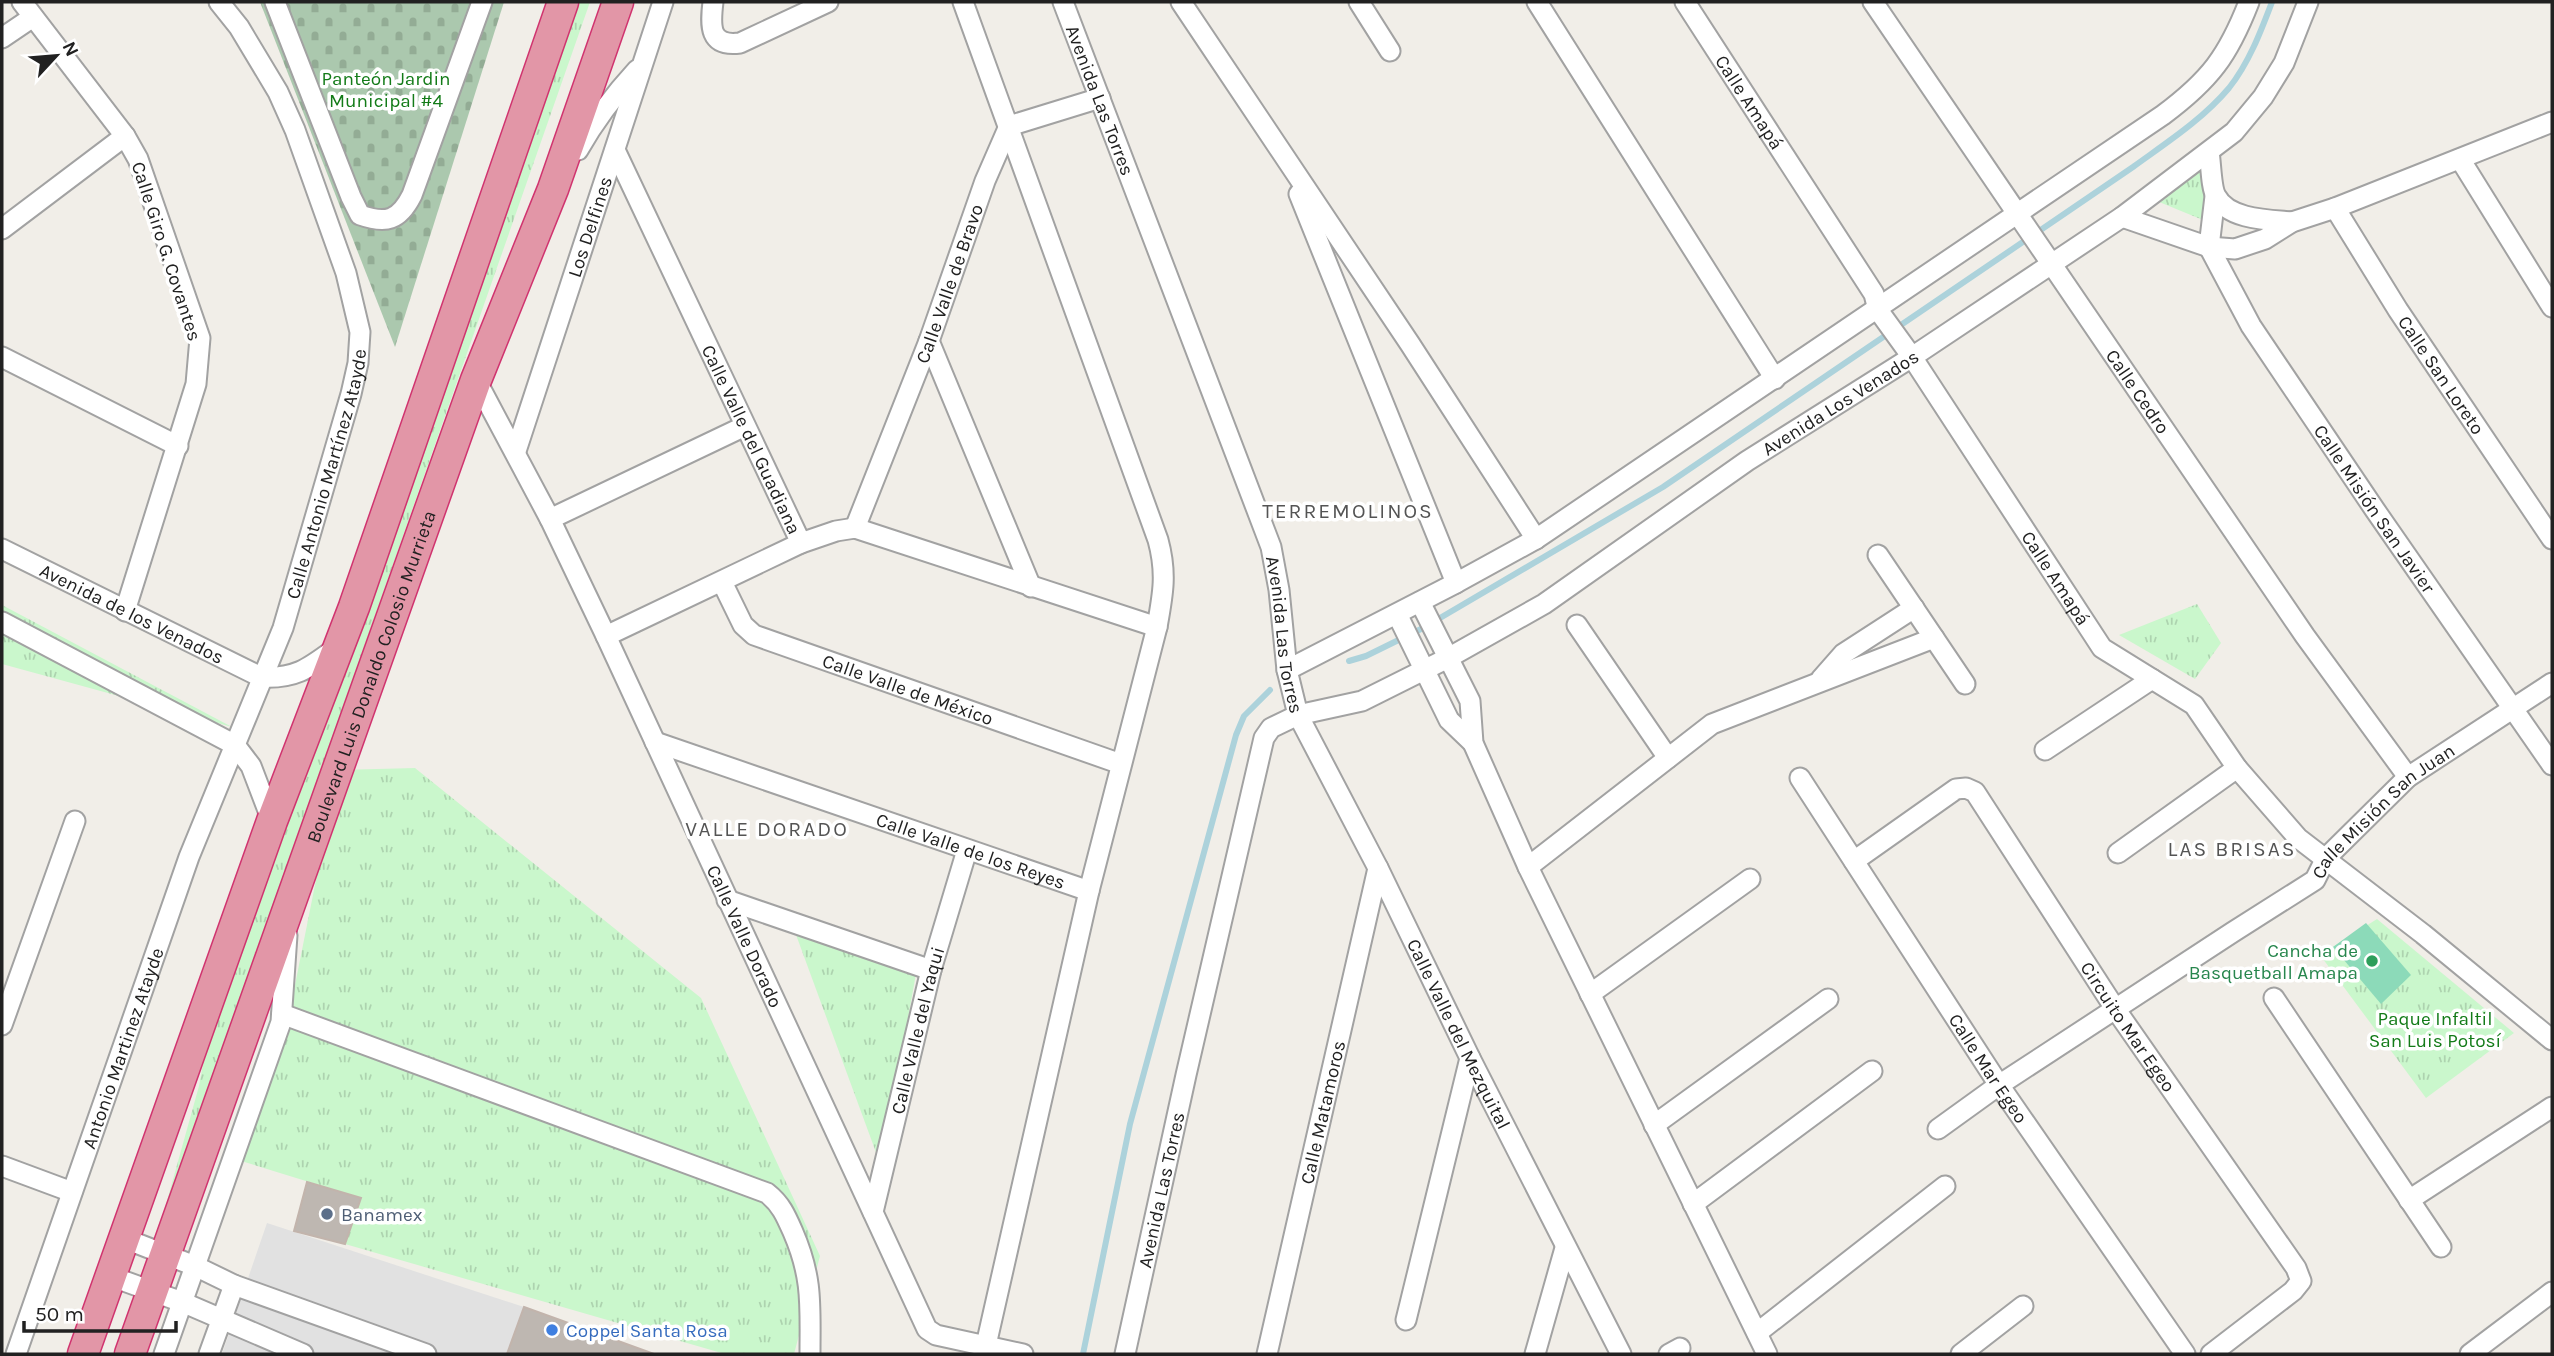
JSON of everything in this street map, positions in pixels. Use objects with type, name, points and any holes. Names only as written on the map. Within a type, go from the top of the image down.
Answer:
[{"type":"highway","name":"Boulevard Luis Donaldo Colosio Murrieta","points":[[83,1354],[272,821],[341,644],[563,2]]},
{"type":"highway","name":"Boulevard Luis Donaldo Colosio Murrieta","points":[[130,1354],[289,913],[476,380],[553,189],[618,2]]},
{"type":"street","name":"Calle Antonio Martínez Atayde","points":[[219,2],[239,27],[278,92],[295,130],[346,273],[360,332],[358,363],[344,420],[284,628],[261,677],[235,745]]},
{"type":"street","points":[[275,2],[351,197],[360,215],[378,221],[393,217],[404,210],[412,195],[482,2]]},
{"type":"street","name":"Los Delfines","points":[[516,451],[663,2]]},
{"type":"street","points":[[713,2],[711,19],[714,33],[719,42],[726,45],[740,43],[828,2]]},
{"type":"street","points":[[963,2],[1158,540],[1164,563],[1164,584],[1157,627],[1089,891],[985,1350]]},
{"type":"street","name":"Avenida Las Torres","points":[[1063,2],[1271,547],[1279,590],[1287,670],[1298,715],[1271,728],[1264,738],[1125,1354]]},
{"type":"street","points":[[1181,2],[1410,344],[1535,539]]},
{"type":"street","points":[[1359,2],[1390,51]]},
{"type":"street","points":[[1537,2],[1775,379]]},
{"type":"street","name":"Calle Amapá","points":[[1685,2],[1874,294],[1883,317],[2102,648],[2199,710],[2237,768],[2298,838],[2423,933],[2552,1040]]},
{"type":"street","name":"Calle Cedro","points":[[1873,2],[2305,636],[2408,777]]},
{"type":"street","points":[[1287,670],[1424,610],[1456,583],[1535,539],[1775,379],[1883,317],[2022,221],[2105,155],[2187,97],[2212,73],[2235,38],[2249,2]]},
{"type":"street","name":"Avenida Los Venados","points":[[1298,715],[1362,701],[1424,670],[1444,649],[1565,590],[1906,349],[2051,263],[2122,217],[2234,132],[2263,97],[2284,63],[2308,2]]},
{"type":"street","points":[[2,38],[27,9]]},
{"type":"street","name":"Calle Giro G. Covantes","points":[[27,9],[125,136],[147,180],[201,338],[196,384],[125,611]]},
{"type":"street","points":[[553,189],[591,126],[643,65]]},
{"type":"street","points":[[1009,126],[1100,98]]},
{"type":"street","points":[[2122,217],[2209,247],[2235,248],[2265,239],[2292,222],[2335,208],[2552,122]]},
{"type":"street","name":"Calle Valle de Bravo","points":[[855,528],[929,341],[985,181],[1009,126]]},
{"type":"street","points":[[2,229],[125,136]]},
{"type":"street","name":"Calle Valle del Guadiana","points":[[615,150],[801,543],[836,531],[855,528]]},
{"type":"street","points":[[2209,152],[2215,196],[2209,247]]},
{"type":"street","points":[[1283,153],[1456,583]]},
{"type":"street","points":[[2460,159],[2552,307]]},
{"type":"street","points":[[2215,196],[2228,208],[2249,218],[2292,222]]},
{"type":"street","name":"Calle San Loreto","points":[[2335,208],[2398,310],[2552,538]]},
{"type":"street","name":"Calle Misión San Javier","points":[[2209,247],[2251,326],[2552,765]]},
{"type":"street","points":[[929,341],[1031,587]]},
{"type":"street","points":[[2,357],[178,446]]},
{"type":"street","name":"Calle Valle Dorado","points":[[476,380],[516,451],[606,636],[927,1329],[936,1335],[985,1350],[1023,1354]]},
{"type":"street","points":[[550,519],[745,426]]},
{"type":"street","points":[[855,528],[1157,627]]},
{"type":"street","points":[[606,636],[801,543]]},
{"type":"street","name":"Avenida de los Venados","points":[[2,549],[261,677]]},
{"type":"street","points":[[1878,555],[1965,684]]},
{"type":"street","name":"Calle Valle de México","points":[[722,582],[743,625],[754,635],[1121,764]]},
{"type":"street","points":[[1816,683],[1843,654],[1914,608]]},
{"type":"street","points":[[1424,610],[1470,701],[1473,743],[1528,866],[1767,1354]]},
{"type":"street","points":[[1400,621],[1449,720],[1473,743]]},
{"type":"street","points":[[2,622],[235,745],[251,766],[272,821]]},
{"type":"street","points":[[1577,625],[1668,758]]},
{"type":"street","points":[[1528,866],[1720,720],[1934,638]]},
{"type":"street","points":[[261,677],[295,676],[341,644]]},
{"type":"street","points":[[2045,750],[2152,679]]},
{"type":"street","name":"Calle Misión San Juan","points":[[1938,1129],[1999,1085],[2315,880],[2326,858],[2408,777],[2552,682]]},
{"type":"street","name":"Calle Valle del Mezquital","points":[[1298,715],[1378,868],[1621,1354]]},
{"type":"street","name":"Calle Valle de los Reyes","points":[[655,742],[1089,891]]},
{"type":"street","name":"Antonio Martinez Atayde","points":[[16,1354],[189,857],[235,745]]},
{"type":"street","points":[[2118,853],[2237,768]]},
{"type":"street","name":"Calle Mar Egeo","points":[[1800,778],[1999,1085],[2185,1354]]},
{"type":"street","name":"Circuito Mar Egeo","points":[[1854,861],[1956,789],[1966,788],[1975,792],[2116,1010],[2296,1268],[2301,1280],[2293,1291],[2211,1354]]},
{"type":"street","points":[[2,1026],[75,821]]},
{"type":"street","name":"Calle Valle del Yaqui","points":[[873,1212],[931,970],[967,850]]},
{"type":"street","name":"Calle Matamoros","points":[[1267,1354],[1378,868]]},
{"type":"street","points":[[1590,994],[1750,879]]},
{"type":"street","points":[[727,900],[931,970]]},
{"type":"street","points":[[164,1354],[281,1022],[289,913]]},
{"type":"street","points":[[2274,998],[2441,1247]]},
{"type":"street","points":[[1654,1125],[1828,999]]},
{"type":"street","points":[[282,1014],[766,1193],[778,1202],[786,1215],[804,1258],[810,1298],[810,1354]]},
{"type":"street","points":[[1406,1320],[1471,1058]]},
{"type":"street","points":[[1693,1204],[1872,1071]]},
{"type":"street","points":[[2409,1199],[2552,1107]]},
{"type":"street","points":[[2,1166],[72,1192]]},
{"type":"street","points":[[1757,1333],[1945,1186]]},
{"type":"street","points":[[123,1238],[195,1266],[234,1285],[426,1354]]},
{"type":"street","points":[[1535,1354],[1566,1248]]},
{"type":"street","points":[[110,1276],[303,1354]]},
{"type":"street","points":[[209,1354],[234,1285]]},
{"type":"street","points":[[2470,1354],[2552,1292]]},
{"type":"street","points":[[1961,1354],[2023,1306]]},
{"type":"green space","name":"Panteón Jardin Municipal #4","points":[[260,2],[504,2],[395,347]]},
{"type":"green space","points":[[570,2],[590,2],[163,1227],[160,1226],[199,1086],[212,1015]]},
{"type":"green space","points":[[2200,159],[2205,180],[2203,220],[2147,197]]},
{"type":"green space","points":[[2197,604],[2221,643],[2195,679],[2119,635]]},
{"type":"green space","points":[[2,605],[232,727],[2,664]]},
{"type":"green space","points":[[415,768],[701,998],[820,1256],[794,1354],[725,1354],[345,1244],[361,1198],[238,1160],[288,1020],[338,770]]},
{"type":"green space","name":"Paque Infaltil San Luis Potosí","points":[[2377,919],[2514,1033],[2426,1098],[2320,955]]},
{"type":"green space","name":"Cancha de Basquetball Amapa","points":[[2366,923],[2411,975],[2381,1004],[2333,947]]},
{"type":"green space","points":[[795,932],[918,963],[881,1166]]},
{"type":"shaded area","points":[[267,1223],[524,1307],[507,1354],[222,1354]]},
{"type":"building","name":"Banamex","points":[[307,1182],[361,1198],[345,1244],[294,1231]]},
{"type":"building","name":"Coppel Santa Rosa","points":[[524,1307],[654,1354],[507,1354]]},
{"type":"waterway","points":[[1349,661],[1366,656],[1423,628],[1663,487],[2171,140],[2229,88],[2248,57],[2272,2]]},
{"type":"waterway","points":[[1083,1354],[1130,1124],[1236,735],[1244,716],[1270,690]]},
{"type":"place","name":"Cancha de Basquetball Amapa","points":[[2372,961]]},
{"type":"place","name":"Banamex","points":[[327,1214]]},
{"type":"place","name":"Coppel Santa Rosa","points":[[552,1330]]},
{"type":"district","name":"TERREMOLINOS","points":[[1348,511]]},
{"type":"district","name":"VALLE DORADO","points":[[767,829]]},
{"type":"district","name":"LAS BRISAS","points":[[2232,849]]}]
